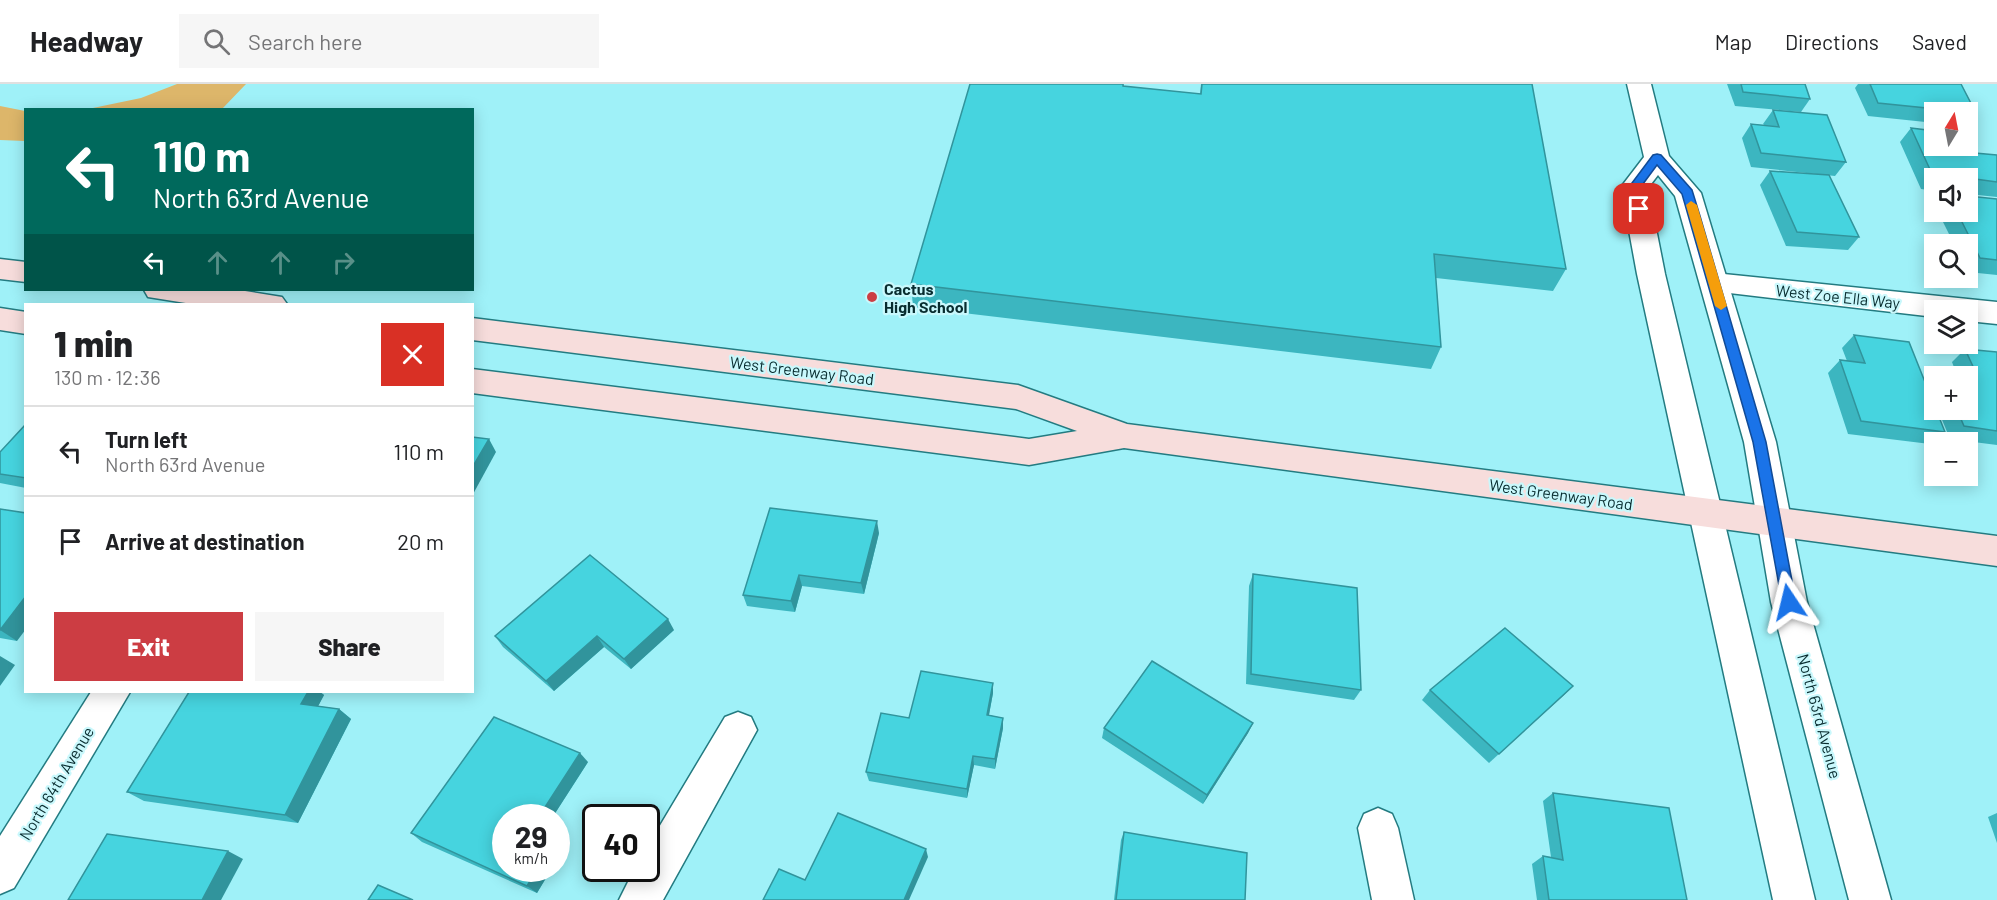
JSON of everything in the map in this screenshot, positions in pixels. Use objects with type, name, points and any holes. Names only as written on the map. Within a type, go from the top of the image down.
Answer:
[{"type":"main road","points":[[0,269],[24,272]]},
{"type":"main road","points":[[166,291],[264,303]]},
{"type":"main road","points":[[0,319],[24,323]]},
{"type":"main road","name":"West Greenway Road","points":[[474,329],[1018,398],[1125,436],[1997,551]]},
{"type":"main road","name":"West Greenway Road","points":[[474,381],[1029,452],[1125,436]]},
{"type":"street","name":"North 63rd Avenue","points":[[1639,84],[1657,158],[1688,193],[1760,442],[1789,602],[1870,900]]},
{"type":"street","points":[[1657,158],[1634,187],[1651,274],[1794,900]]},
{"type":"street","name":"West Zoe Ella Way","points":[[1714,284],[1997,313]]},
{"type":"street","name":"North 64th Avenue","points":[[0,874],[110,693]]},
{"type":"street","points":[[640,900],[738,730]]},
{"type":"street","points":[[1378,828],[1393,900]]},
{"type":"shaded area","points":[[177,84],[246,84],[223,108],[93,108],[141,98]]},
{"type":"shaded area","points":[[0,106],[24,111],[24,141],[0,140]]},
{"type":"building","points":[[970,84],[1123,84],[1123,86],[1201,94],[1202,84],[1532,84],[1566,269],[1434,254],[1441,347],[911,284]]},
{"type":"building","points":[[1741,84],[1805,84],[1810,99],[1743,92]]},
{"type":"building","points":[[1870,84],[1961,84],[1970,102],[1924,102],[1924,108],[1878,103]]},
{"type":"building","points":[[1773,110],[1827,115],[1846,162],[1761,153],[1751,124],[1779,127]]},
{"type":"building","points":[[1911,128],[1924,130],[1924,156],[1978,156],[1978,153],[1997,155],[1997,182],[1978,179],[1978,168],[1929,168]]},
{"type":"building","points":[[1770,171],[1829,175],[1859,237],[1797,232]]},
{"type":"building","points":[[1978,197],[1997,199],[1997,260],[1980,258],[1978,234],[1968,234],[1962,222],[1978,222]]},
{"type":"building","points":[[1854,335],[1909,342],[1924,380],[1924,420],[1940,420],[1945,432],[1861,421],[1840,360],[1865,363]]},
{"type":"building","points":[[1978,350],[1997,352],[1997,431],[1964,426],[1961,420],[1978,420],[1978,366],[1973,366],[1967,354],[1978,354]]},
{"type":"building","points":[[24,426],[24,478],[0,474],[0,452]]},
{"type":"building","points":[[474,437],[489,439],[474,465]]},
{"type":"building","points":[[770,508],[877,521],[861,583],[799,575],[791,601],[743,595]]},
{"type":"building","points":[[0,509],[24,513],[24,599],[0,630]]},
{"type":"building","points":[[590,555],[668,619],[624,659],[597,636],[546,681],[495,636]]},
{"type":"building","points":[[1253,574],[1357,588],[1361,690],[1251,674]]},
{"type":"building","points":[[1505,628],[1573,686],[1499,754],[1430,690]]},
{"type":"building","points":[[1152,661],[1253,723],[1207,795],[1104,728]]},
{"type":"building","points":[[921,671],[993,683],[987,715],[1003,718],[995,759],[973,756],[967,789],[866,772],[881,713],[909,718]]},
{"type":"building","points":[[188,693],[307,693],[301,704],[339,709],[285,815],[127,792]]},
{"type":"building","points":[[494,717],[580,753],[547,804],[492,804],[492,870],[411,833]]},
{"type":"building","points":[[1553,793],[1669,808],[1687,900],[1549,900],[1543,856],[1563,860]]},
{"type":"building","points":[[838,813],[926,849],[904,900],[763,900],[779,869],[805,880]]},
{"type":"building","points":[[1124,832],[1247,853],[1245,900],[1116,900]]},
{"type":"building","points":[[107,834],[228,851],[202,900],[68,900]]},
{"type":"building","points":[[378,885],[413,900],[368,900]]},
{"type":"slow traffic","points":[[1691,205],[1721,306]]},
{"type":"place","name":"Cactus High School","points":[[872,297]]},
{"type":"route","points":[[1639,209],[1634,187],[1657,158],[1688,193],[1760,442],[1789,602]]}]
